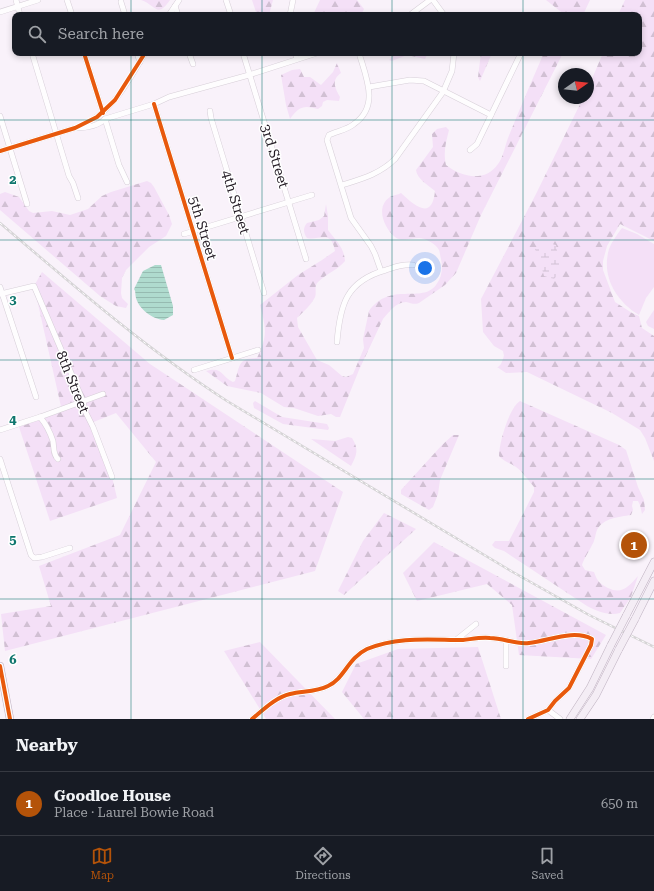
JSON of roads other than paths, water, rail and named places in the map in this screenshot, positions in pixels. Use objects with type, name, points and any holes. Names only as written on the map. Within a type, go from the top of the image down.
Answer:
[{"type":"main road","points":[[570,719],[590,688],[654,562]]},
{"type":"main road","points":[[580,719],[596,695],[654,581]]},
{"type":"main road","points":[[0,666],[10,719]]},
{"type":"street","points":[[16,0],[19,12]]},
{"type":"street","points":[[0,12],[38,0]]},
{"type":"street","points":[[67,0],[71,12]]},
{"type":"street","points":[[171,12],[179,0]]},
{"type":"street","points":[[226,0],[230,12]]},
{"type":"street","points":[[291,12],[293,0]]},
{"type":"street","points":[[414,12],[431,0],[441,12]]},
{"type":"street","points":[[121,2],[124,12]]},
{"type":"street","points":[[175,6],[177,12]]},
{"type":"street","points":[[33,56],[69,176],[73,182],[78,198]]},
{"type":"street","points":[[85,56],[103,113]]},
{"type":"street","points":[[138,56],[140,62]]},
{"type":"street","points":[[0,151],[75,128],[103,113],[119,94],[144,56]]},
{"type":"street","points":[[190,56],[193,64]]},
{"type":"street","name":"3rd Street","points":[[243,56],[306,259]]},
{"type":"street","points":[[75,128],[86,128],[102,122],[105,119],[154,104],[169,97],[249,75],[307,56]]},
{"type":"street","points":[[360,56],[370,87],[367,106],[360,120],[348,128],[325,135],[342,185],[351,218],[373,250],[381,271]]},
{"type":"street","points":[[342,185],[372,175],[388,166],[403,150],[443,92],[452,71],[454,56]]},
{"type":"street","points":[[470,150],[477,144],[520,56]]},
{"type":"street","points":[[370,87],[415,80],[424,81],[491,116]]},
{"type":"street","name":"5th Street","points":[[154,104],[232,358]]},
{"type":"street","name":"4th Street","points":[[210,111],[240,217],[264,292]]},
{"type":"street","points":[[0,116],[27,204]]},
{"type":"street","points":[[105,119],[119,166],[127,182]]},
{"type":"street","points":[[184,234],[312,195]]},
{"type":"street","points":[[338,342],[342,309],[348,294],[355,286],[381,271],[406,264],[413,265]]},
{"type":"street","name":"8th Street","points":[[1,294],[34,286],[83,401],[85,411],[93,427],[112,477]]},
{"type":"street","points":[[0,287],[1,294],[36,398]]},
{"type":"street","points":[[194,370],[258,350]]},
{"type":"street","points":[[0,430],[103,394]]},
{"type":"street","points":[[40,417],[48,429],[52,440],[55,457],[58,459]]},
{"type":"street","points":[[0,459],[28,548],[34,558],[70,548]]},
{"type":"street","points":[[456,640],[476,624]]},
{"type":"street","points":[[252,719],[268,706],[288,694],[321,689],[329,686],[337,681],[349,663],[358,655],[371,648],[401,640],[456,640],[490,638],[528,643],[568,636],[585,636],[592,638],[591,645],[572,685],[548,710],[528,719]]},
{"type":"street","points":[[506,640],[506,666]]},
{"type":"street","points":[[548,710],[560,719]]},
{"type":"railway","points":[[0,223],[110,316],[167,360],[227,401],[511,571],[589,615],[654,647]]},
{"type":"place","name":"Goodloe House","points":[[634,545]]}]
